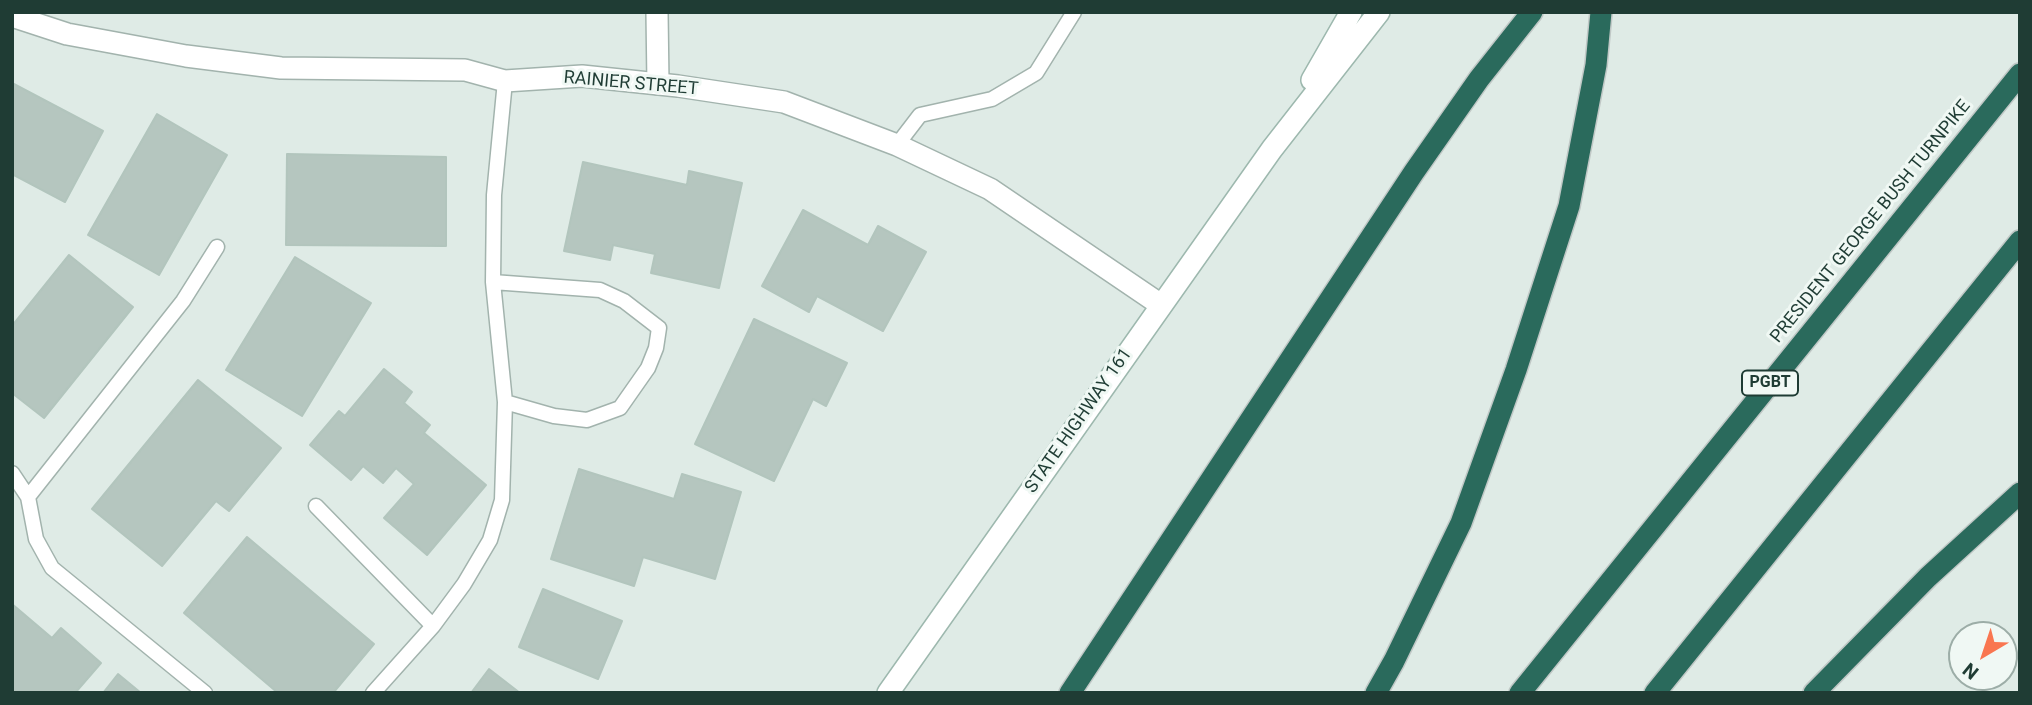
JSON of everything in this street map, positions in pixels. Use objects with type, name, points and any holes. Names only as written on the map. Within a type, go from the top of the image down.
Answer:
[{"type":"highway","points":[[1070,693],[1414,172],[1479,79],[1532,12]]},
{"type":"highway","points":[[1376,693],[1461,523],[1520,358],[1569,206],[1595,65],[1601,12]]},
{"type":"highway","name":"PRESIDENT GEORGE BUSH TURNPIKE","points":[[1520,693],[2020,74]]},
{"type":"highway","points":[[1655,693],[2020,241]]},
{"type":"highway","points":[[1814,693],[1928,577],[2020,493]]},
{"type":"street","points":[[657,12],[658,84]]},
{"type":"street","points":[[1272,149],[1352,12]]},
{"type":"street","points":[[1272,149],[1378,12]]},
{"type":"street","name":"RAINIER STREET","points":[[12,16],[67,34],[186,56],[281,68],[465,70],[505,81],[582,76],[783,102],[897,145],[990,189],[1161,305]]},
{"type":"street","name":"STATE HIGHWAY 161","points":[[888,693],[1272,149]]},
{"type":"lane","points":[[897,145],[920,115],[992,99],[1036,73],[1074,12]]},
{"type":"lane","points":[[373,693],[433,626],[464,584],[490,540],[502,500],[505,402],[493,282],[494,195],[505,81]]},
{"type":"lane","points":[[28,497],[183,301],[217,247]]},
{"type":"lane","points":[[493,282],[600,290],[624,301],[659,328],[656,348],[648,368],[620,408],[587,420],[554,416],[505,402]]},
{"type":"lane","points":[[12,473],[28,497],[36,539],[52,568],[205,693]]},
{"type":"lane","points":[[316,506],[433,626]]},
{"type":"building","points":[[12,83],[103,131],[65,202],[12,174]]},
{"type":"building","points":[[157,114],[227,155],[159,275],[88,235]]},
{"type":"building","points":[[287,154],[446,157],[446,246],[286,245]]},
{"type":"building","points":[[583,162],[687,185],[689,171],[742,183],[719,288],[651,273],[655,254],[613,245],[610,260],[564,251]]},
{"type":"building","points":[[803,210],[868,245],[878,226],[926,252],[883,331],[817,296],[809,312],[762,286]]},
{"type":"building","points":[[69,255],[133,307],[44,418],[12,393],[12,326]]},
{"type":"building","points":[[295,257],[371,303],[302,416],[226,370]]},
{"type":"building","points":[[754,319],[847,363],[826,406],[813,399],[774,481],[695,444]]},
{"type":"building","points":[[384,369],[412,392],[404,403],[430,425],[424,433],[486,485],[427,555],[384,518],[414,484],[396,468],[383,483],[363,466],[351,480],[310,445],[339,411],[345,416]]},
{"type":"building","points":[[198,380],[281,448],[229,511],[216,501],[162,566],[92,509]]},
{"type":"building","points":[[579,469],[674,499],[682,474],[741,492],[715,579],[643,557],[634,586],[551,559]]},
{"type":"building","points":[[247,537],[374,644],[333,693],[278,693],[184,613]]},
{"type":"building","points":[[543,589],[622,621],[598,679],[519,647]]},
{"type":"building","points":[[12,604],[52,638],[61,628],[101,663],[75,693],[12,693]]},
{"type":"building","points":[[489,669],[520,693],[471,693]]},
{"type":"building","points":[[118,674],[141,693],[103,693]]}]
